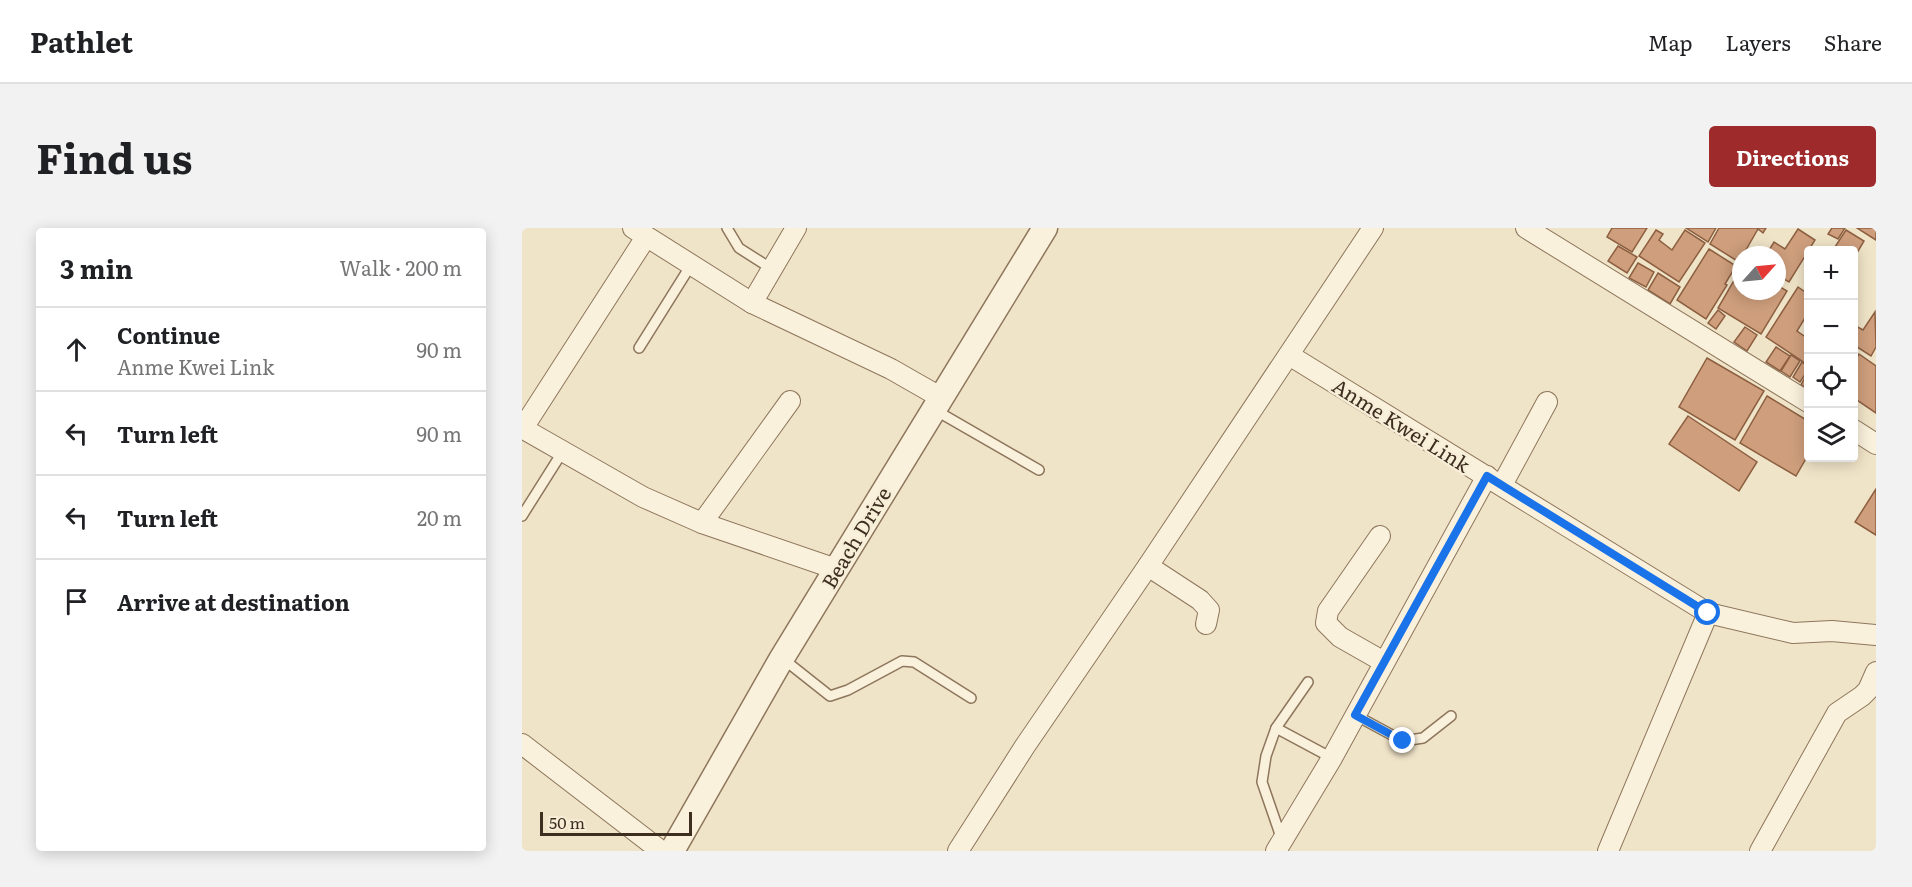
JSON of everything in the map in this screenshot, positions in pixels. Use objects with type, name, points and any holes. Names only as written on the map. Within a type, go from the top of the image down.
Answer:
[{"type":"street","points":[[752,303],[796,228]]},
{"type":"street","name":"Beach Drive","points":[[672,851],[782,658],[1045,228]]},
{"type":"street","points":[[958,851],[1025,746],[1373,228]]},
{"type":"street","points":[[1526,228],[1804,399]]},
{"type":"street","points":[[836,569],[702,522],[643,497],[522,428],[640,232],[752,303],[891,369],[937,403]]},
{"type":"street","name":"Anme Kwei Link","points":[[1289,355],[1708,613],[1794,633],[1832,631],[1876,634]]},
{"type":"street","points":[[702,522],[790,401]]},
{"type":"street","points":[[1279,846],[1332,758],[1384,662],[1494,481],[1547,402]]},
{"type":"street","points":[[1858,433],[1876,444]]},
{"type":"street","points":[[1380,536],[1328,611],[1326,622],[1340,637],[1384,662]]},
{"type":"street","points":[[1148,566],[1200,600],[1209,610],[1206,624]]},
{"type":"street","points":[[1608,851],[1708,613]]},
{"type":"street","points":[[1760,851],[1837,713],[1862,696],[1876,672]]},
{"type":"street","points":[[522,744],[661,851]]},
{"type":"lane","points":[[727,228],[739,248],[772,269]]},
{"type":"lane","points":[[639,348],[691,265]]},
{"type":"lane","points":[[937,403],[1039,471]]},
{"type":"lane","points":[[522,516],[563,452]]},
{"type":"lane","points":[[782,658],[830,696],[848,690],[902,661],[914,662],[971,698]]},
{"type":"lane","points":[[1279,846],[1262,782],[1266,756],[1276,728],[1308,682]]},
{"type":"lane","points":[[1355,715],[1403,741],[1422,738],[1451,716]]},
{"type":"lane","points":[[1276,728],[1332,758]]},
{"type":"building","points":[[1612,228],[1647,228],[1632,252],[1607,237]]},
{"type":"building","points":[[1686,228],[1716,228],[1708,242]]},
{"type":"building","points":[[1719,228],[1766,228],[1763,233],[1758,229],[1748,246],[1732,246],[1732,258],[1710,244]]},
{"type":"building","points":[[1832,228],[1845,228],[1838,239],[1828,234]]},
{"type":"building","points":[[1857,228],[1876,228],[1876,240]]},
{"type":"building","points":[[1798,229],[1815,240],[1811,246],[1804,246],[1804,258],[1789,282],[1786,280],[1786,247]]},
{"type":"building","points":[[1656,230],[1663,234],[1659,240],[1672,250],[1685,230],[1705,243],[1679,282],[1639,256]]},
{"type":"building","points":[[1846,230],[1864,241],[1858,251],[1858,246],[1836,246]]},
{"type":"building","points":[[1618,246],[1637,257],[1627,273],[1608,261]]},
{"type":"building","points":[[1709,249],[1732,263],[1732,273],[1725,284],[1727,285],[1706,319],[1677,300]]},
{"type":"building","points":[[1638,263],[1654,272],[1646,287],[1629,278]]},
{"type":"building","points":[[1658,273],[1680,287],[1670,304],[1648,290]]},
{"type":"building","points":[[1732,284],[1732,300],[1782,300],[1761,334],[1718,308]]},
{"type":"building","points":[[1798,287],[1804,291],[1804,320],[1797,331],[1804,336],[1804,362],[1766,337]]},
{"type":"building","points":[[1718,310],[1725,316],[1716,329],[1708,323]]},
{"type":"building","points":[[1875,312],[1876,347],[1871,356],[1858,348],[1858,327],[1863,330]]},
{"type":"building","points":[[1745,327],[1757,335],[1747,351],[1734,342]]},
{"type":"building","points":[[1776,347],[1790,356],[1780,371],[1766,362]]},
{"type":"building","points":[[1859,354],[1876,366],[1876,413],[1858,401]]},
{"type":"building","points":[[1791,355],[1800,361],[1790,377],[1781,371]]},
{"type":"building","points":[[1707,358],[1764,391],[1735,440],[1679,407]]},
{"type":"building","points":[[1802,362],[1804,376],[1800,382],[1793,377]]},
{"type":"building","points":[[1767,396],[1804,419],[1804,462],[1796,476],[1740,443]]},
{"type":"building","points":[[1688,416],[1757,462],[1739,491],[1669,444]]},
{"type":"building","points":[[1876,489],[1876,535],[1855,522]]},
{"type":"route","points":[[1403,741],[1355,715],[1487,476],[1708,613]]}]
